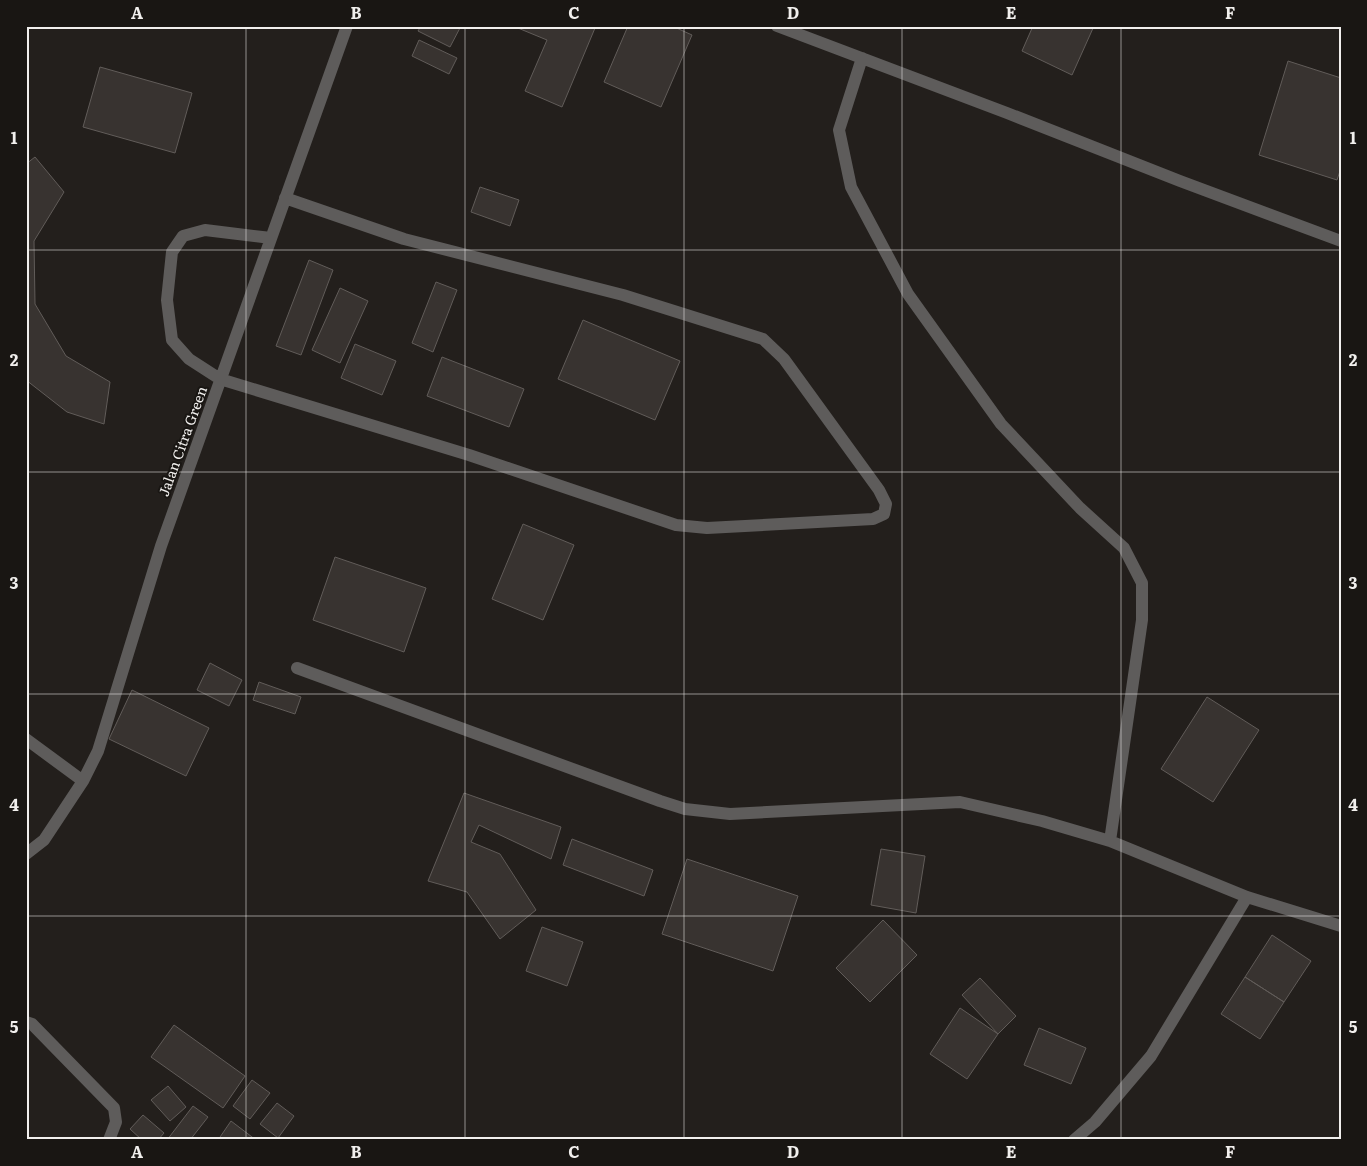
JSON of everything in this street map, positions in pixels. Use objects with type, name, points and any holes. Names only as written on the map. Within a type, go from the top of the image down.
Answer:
[{"type":"street","name":"Jalan Citra Green","points":[[26,854],[44,840],[83,781],[98,751],[161,546],[347,26]]},
{"type":"street","points":[[777,26],[1341,241]]},
{"type":"street","points":[[862,58],[839,130],[851,187],[908,294],[1001,424],[1080,508],[1124,548],[1142,584],[1142,620],[1110,841]]},
{"type":"street","points":[[271,238],[205,230],[183,236],[172,252],[167,300],[172,340],[189,359],[220,379],[469,455],[676,525],[707,528],[736,527],[874,519],[884,514],[886,504],[880,490],[784,359],[763,339],[623,295],[404,239],[285,198]]},
{"type":"street","points":[[297,668],[685,809],[730,814],[960,802],[1042,821],[1110,841],[1247,897],[1341,926]]},
{"type":"street","points":[[26,740],[83,781]]},
{"type":"street","points":[[1074,1140],[1095,1122],[1151,1056],[1247,897]]},
{"type":"street","points":[[26,1022],[32,1024],[114,1108],[116,1122],[108,1140]]},
{"type":"building","points":[[421,26],[461,26],[450,47],[418,31]]},
{"type":"building","points":[[513,26],[591,26],[595,28],[562,107],[525,91],[547,40]]},
{"type":"building","points":[[628,26],[672,26],[692,35],[661,107],[604,82]]},
{"type":"building","points":[[1033,26],[1094,26],[1072,75],[1022,51]]},
{"type":"building","points":[[419,40],[457,58],[449,74],[412,56]]},
{"type":"building","points":[[1288,61],[1341,78],[1341,168],[1337,180],[1259,155]]},
{"type":"building","points":[[100,67],[192,93],[175,153],[83,127]]},
{"type":"building","points":[[35,157],[64,192],[34,241],[35,304],[66,356],[110,382],[104,424],[67,412],[26,380],[26,164]]},
{"type":"building","points":[[480,187],[519,200],[510,226],[471,212]]},
{"type":"building","points":[[309,260],[333,270],[301,355],[276,346]]},
{"type":"building","points":[[436,282],[457,290],[433,352],[412,343]]},
{"type":"building","points":[[340,288],[368,301],[340,363],[312,350]]},
{"type":"building","points":[[583,320],[680,361],[655,420],[558,379]]},
{"type":"building","points":[[355,344],[396,361],[382,395],[341,378]]},
{"type":"building","points":[[442,357],[524,389],[509,427],[427,396]]},
{"type":"building","points":[[523,524],[574,545],[543,620],[492,599]]},
{"type":"building","points":[[335,557],[426,588],[404,652],[313,620]]},
{"type":"building","points":[[210,663],[242,680],[229,706],[197,690]]},
{"type":"building","points":[[259,682],[301,697],[295,714],[253,700]]},
{"type":"building","points":[[132,690],[209,728],[186,776],[109,739]]},
{"type":"building","points":[[1207,697],[1259,730],[1213,802],[1161,769]]},
{"type":"building","points":[[464,793],[561,827],[551,859],[479,825],[471,842],[500,854],[536,910],[500,939],[467,892],[428,881]]},
{"type":"building","points":[[572,839],[653,870],[644,896],[563,865]]},
{"type":"building","points":[[881,849],[925,856],[916,913],[871,905]]},
{"type":"building","points":[[687,859],[798,896],[773,971],[662,934]]},
{"type":"building","points":[[883,920],[917,955],[870,1002],[836,968]]},
{"type":"building","points":[[542,927],[583,942],[567,986],[526,971]]},
{"type":"building","points":[[1272,935],[1311,961],[1284,1002],[1245,977]]},
{"type":"building","points":[[1245,977],[1284,1002],[1260,1039],[1221,1014]]},
{"type":"building","points":[[980,978],[1016,1016],[998,1034],[962,995]]},
{"type":"building","points":[[960,1008],[998,1034],[967,1079],[930,1054]]},
{"type":"building","points":[[174,1025],[245,1076],[223,1108],[151,1057]]},
{"type":"building","points":[[1039,1028],[1086,1048],[1071,1084],[1024,1065]]},
{"type":"building","points":[[252,1080],[270,1093],[250,1119],[233,1106]]},
{"type":"building","points":[[168,1086],[186,1107],[170,1121],[151,1100]]},
{"type":"building","points":[[277,1103],[294,1116],[278,1138],[260,1124]]},
{"type":"building","points":[[193,1106],[208,1117],[190,1140],[167,1140]]},
{"type":"building","points":[[143,1115],[164,1133],[158,1140],[142,1140],[130,1129]]},
{"type":"building","points":[[231,1121],[256,1140],[218,1140]]}]
